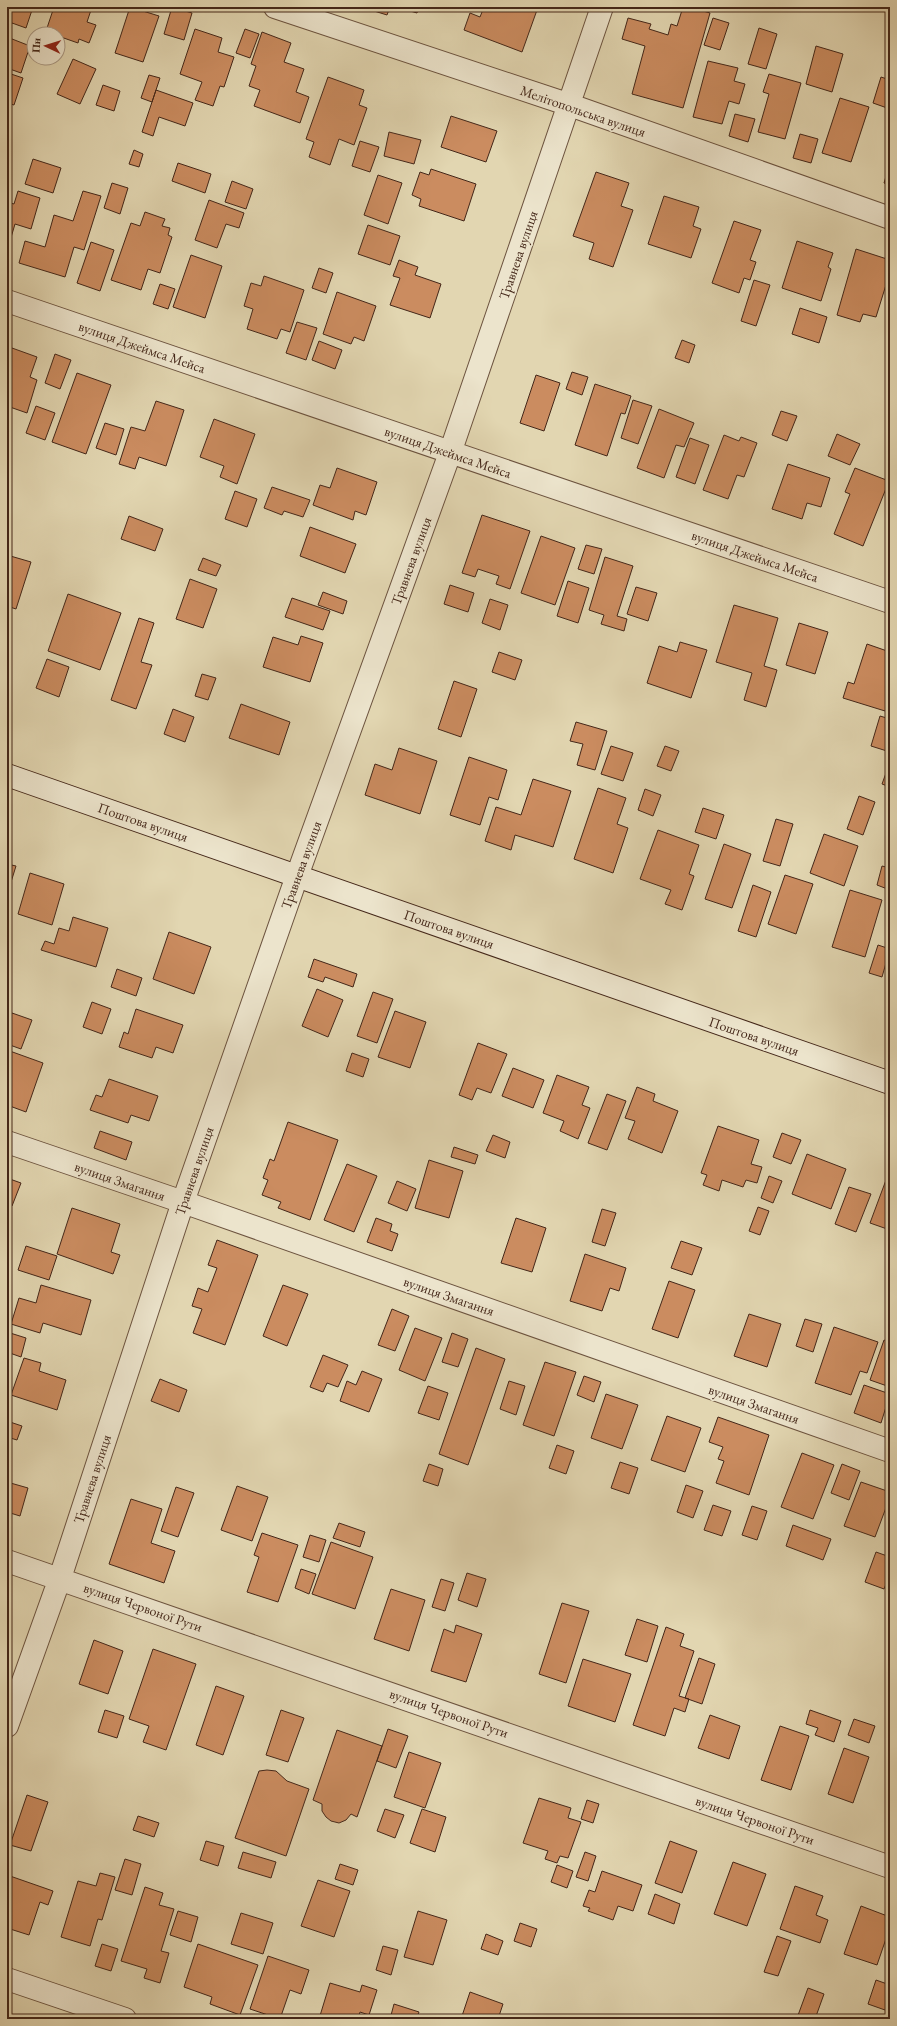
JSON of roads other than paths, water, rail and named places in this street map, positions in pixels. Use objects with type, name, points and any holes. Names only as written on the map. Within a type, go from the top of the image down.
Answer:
[{"type":"street","name":"Мелітопольська вулиця","points":[[275,7],[570,105],[890,218]]},
{"type":"street","name":"Травнева вулиця","points":[[7,1726],[60,1578],[183,1202],[297,876],[450,453],[570,105],[602,7]]},
{"type":"street","name":"вулиця Джеймса Мейса","points":[[7,301],[890,602]]},
{"type":"street","name":"Поштова вулиця","points":[[7,775],[890,1083]]},
{"type":"street","name":"вулиця Змагання","points":[[7,1142],[183,1202],[890,1451]]},
{"type":"street","name":"вулиця Червоної Рути","points":[[7,1561],[60,1578],[890,1867]]},
{"type":"street","points":[[7,1979],[125,2019]]}]
